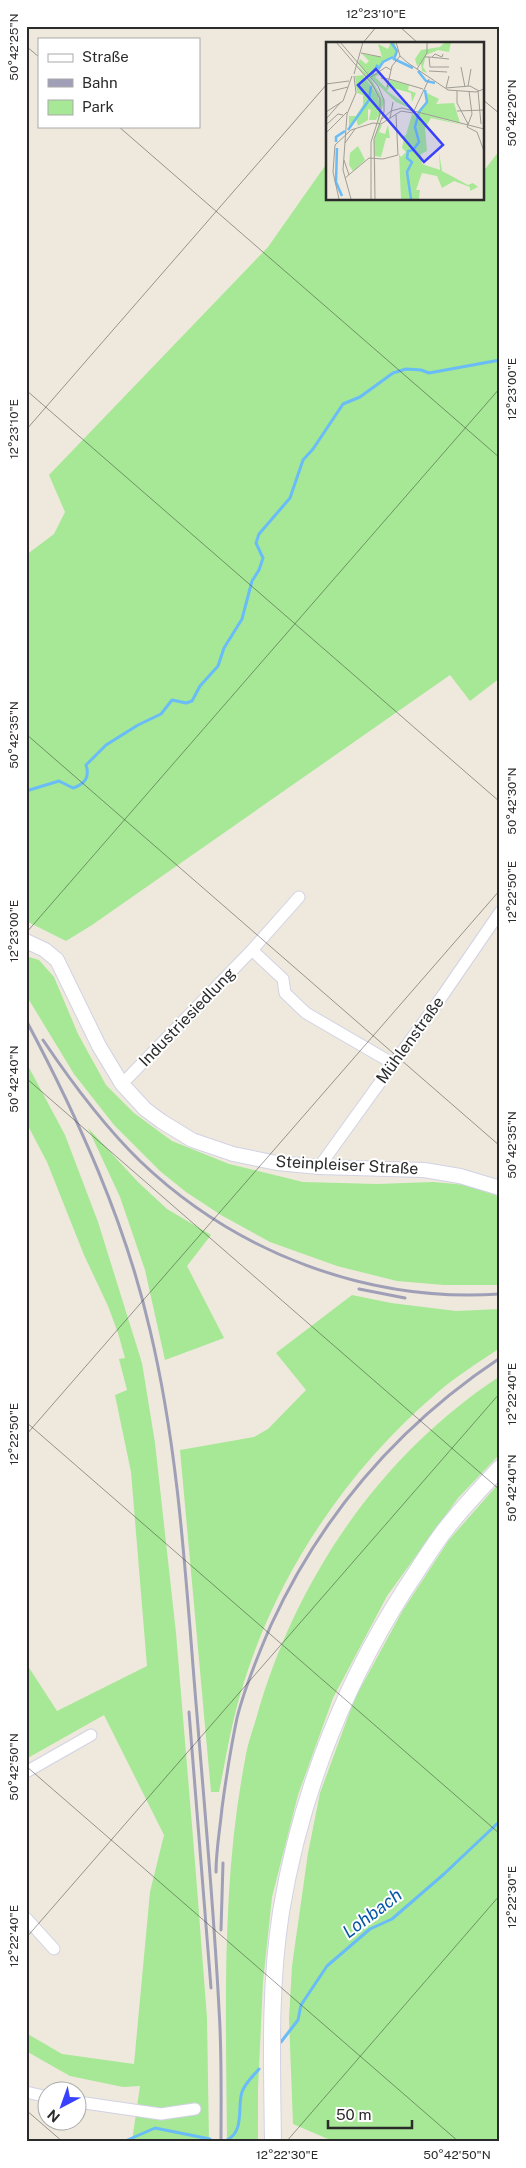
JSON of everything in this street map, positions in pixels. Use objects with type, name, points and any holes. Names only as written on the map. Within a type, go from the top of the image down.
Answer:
[{"type":"main road","points":[[273,2142],[272,2026],[281,1912],[306,1802],[337,1717],[362,1664],[401,1594],[444,1531],[500,1468]]},
{"type":"street","name":"Industriesiedlung","points":[[122,1084],[252,950],[299,897]]},
{"type":"street","name":"Mühlenstraße","points":[[319,1167],[500,912]]},
{"type":"street","name":"Steinpleiser Straße","points":[[26,941],[45,950],[58,960],[98,1046],[122,1084],[155,1117],[192,1140],[233,1154],[277,1163],[319,1167],[424,1170],[460,1176],[500,1188]]},
{"type":"street","points":[[252,950],[284,979],[285,993],[306,1013],[392,1063]]},
{"type":"street","points":[[26,1772],[91,1735]]},
{"type":"street","points":[[26,1918],[54,1949]]},
{"type":"street","points":[[88,2103],[161,2114],[195,2109]]},
{"type":"green space","points":[[500,150],[500,678],[470,701],[450,675],[92,925],[66,941],[26,921],[26,555],[54,534],[65,512],[49,475],[268,247],[326,164],[326,200],[484,200],[484,170]]},
{"type":"green space","points":[[26,956],[39,960],[54,977],[78,1034],[106,1085],[134,1113],[172,1141],[229,1164],[303,1182],[377,1184],[433,1182],[467,1185],[500,1197],[500,1285],[444,1285],[397,1281],[337,1266],[270,1242],[221,1215],[186,1192],[160,1171],[114,1125],[74,1074],[26,995]]},
{"type":"green space","points":[[26,1062],[65,1135],[98,1222],[142,1363],[155,1443],[176,1633],[207,2018],[209,2142],[74,2142],[132,2141],[140,2086],[123,2087],[70,2076],[26,2051],[26,2033],[62,2054],[134,2064],[150,1892],[164,1835],[104,1715],[26,1759],[26,1663],[57,1711],[147,1666],[131,1472],[115,1395],[127,1390],[119,1359],[125,1358],[108,1306],[84,1255],[47,1162],[26,1122]]},
{"type":"green space","points":[[88,1128],[138,1182],[167,1209],[211,1235],[187,1266],[224,1338],[165,1360],[145,1270],[120,1197]]},
{"type":"green space","points":[[352,1295],[391,1303],[456,1311],[500,1309],[500,1348],[445,1386],[402,1425],[369,1460],[338,1499],[310,1539],[286,1582],[265,1626],[247,1672],[234,1718],[219,1792],[211,1792],[180,1450],[254,1437],[268,1429],[306,1390],[276,1353]]},
{"type":"green space","points":[[500,1376],[500,1454],[458,1498],[387,1596],[333,1698],[298,1795],[272,1897],[263,1982],[258,2089],[258,2142],[227,2142],[226,1998],[228,1902],[232,1854],[237,1807],[247,1750],[273,1668],[294,1618],[318,1570],[347,1525],[380,1483],[416,1444],[456,1408]]},
{"type":"green space","points":[[500,1482],[500,2142],[335,2142],[293,2124],[289,2019],[292,1966],[308,1853],[320,1793],[355,1698],[403,1610],[449,1540]]},
{"type":"waterway","points":[[26,791],[59,781],[73,788],[77,786],[87,776],[86,765],[106,745],[138,725],[161,714],[172,700],[186,703],[192,701],[200,686],[218,666],[224,648],[242,619],[252,581],[259,570],[263,558],[256,543],[259,534],[290,498],[303,460],[313,449],[343,404],[360,397],[393,373],[406,369],[421,370],[429,373],[500,360]]},
{"type":"waterway","name":"Lohbach","points":[[281,2042],[298,2020],[301,2005],[327,1966],[370,1929],[392,1919],[444,1874],[500,1821]]},
{"type":"waterway","name":"Lohbach","points":[[227,2140],[233,2136],[238,2125],[243,2089],[259,2069]]},
{"type":"waterway","name":"Lohbach","points":[[123,2142],[155,2128],[210,2139]]},
{"type":"railway","points":[[26,1020],[64,1094],[113,1210],[140,1289],[160,1377],[181,1521],[215,1936],[220,2026],[221,2142]]},
{"type":"railway","points":[[43,1040],[65,1072],[113,1133],[140,1161],[178,1193],[218,1222],[261,1246],[306,1265],[353,1280],[402,1290],[451,1295],[500,1294]]},
{"type":"railway","points":[[359,1289],[405,1298]]},
{"type":"railway","points":[[216,1872],[222,1808],[237,1718],[257,1659],[291,1584],[314,1546],[366,1475],[428,1413],[463,1384],[500,1358]]},
{"type":"railway","points":[[189,1712],[211,1988]]},
{"type":"railway","points":[[221,1930],[223,1863]]}]
